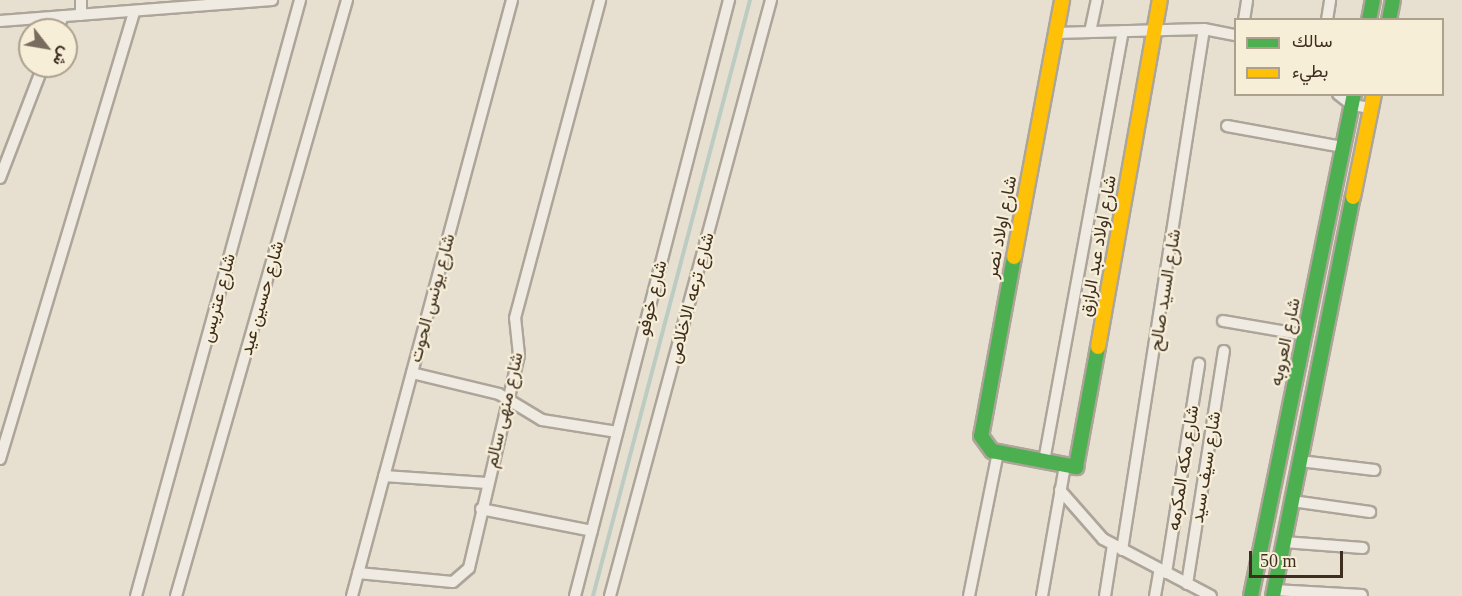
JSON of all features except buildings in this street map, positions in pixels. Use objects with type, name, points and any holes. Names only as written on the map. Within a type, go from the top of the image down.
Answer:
[{"type":"street","points":[[81,0],[81,15]]},
{"type":"street","points":[[0,21],[272,0]]},
{"type":"street","name":"شارع عتريس","points":[[135,596],[300,0]]},
{"type":"street","name":"شارع حسين عيد","points":[[176,596],[347,0]]},
{"type":"street","name":"شارع يونس الحوت","points":[[352,596],[512,0]]},
{"type":"street","name":"شارع منهى سالم","points":[[358,573],[459,581],[469,568],[487,483],[519,355],[516,318],[600,0]]},
{"type":"street","name":"شارع خوفو","points":[[575,596],[729,0]]},
{"type":"street","name":"شارع ترعه الاخلاص","points":[[610,596],[771,0]]},
{"type":"street","name":"شارع اولاد نصر","points":[[998,452],[986,447],[981,430],[1062,0]]},
{"type":"street","points":[[1090,32],[1097,0]]},
{"type":"street","name":"شارع اولاد عبد الرازق","points":[[1070,466],[1160,0]]},
{"type":"street","points":[[1244,18],[1247,0]]},
{"type":"street","points":[[1327,18],[1330,0]]},
{"type":"street","points":[[1369,18],[1373,0]]},
{"type":"street","points":[[1389,18],[1393,0]]},
{"type":"street","points":[[0,459],[135,12]]},
{"type":"street","points":[[1055,33],[1204,29],[1234,35]]},
{"type":"street","name":"شارع السيد صالح","points":[[1105,596],[1117,548],[1204,29]]},
{"type":"street","points":[[1044,461],[1123,31]]},
{"type":"street","points":[[0,178],[38,78]]},
{"type":"street","points":[[1353,100],[1372,101],[1274,593],[1362,595]]},
{"type":"street","name":"شارع العروبه","points":[[1251,596],[1353,100]]},
{"type":"street","points":[[1227,126],[1343,147]]},
{"type":"street","points":[[1223,321],[1305,335]]},
{"type":"street","name":"شارع سيف سيد","points":[[1187,584],[1224,351]]},
{"type":"street","name":"شارع مكه المكرمه","points":[[1155,596],[1163,571],[1199,364]]},
{"type":"street","points":[[412,373],[508,399],[542,420],[617,432]]},
{"type":"street","points":[[969,596],[998,452],[1070,466],[1060,490],[1042,596]]},
{"type":"street","points":[[1300,461],[1374,470]]},
{"type":"street","points":[[384,476],[487,483]]},
{"type":"street","points":[[1060,490],[1085,524],[1117,548],[1211,596]]},
{"type":"street","points":[[1292,501],[1370,512]]},
{"type":"street","points":[[481,509],[592,531]]},
{"type":"street","points":[[1284,542],[1363,548]]},
{"type":"waterway","points":[[593,596],[750,0]]},
{"type":"traffic: fast","points":[[1369,18],[1373,0]]},
{"type":"traffic: fast","points":[[1389,18],[1393,0]]},
{"type":"traffic: fast","points":[[1251,596],[1354,96]]},
{"type":"traffic: fast","points":[[1273,596],[1353,197]]},
{"type":"traffic: fast","points":[[1014,257],[981,436],[992,451],[1076,467],[1098,347]]},
{"type":"traffic: slow","points":[[1014,257],[1062,0]]},
{"type":"traffic: slow","points":[[1098,347],[1160,0]]},
{"type":"traffic: slow","points":[[1353,197],[1374,96]]}]
